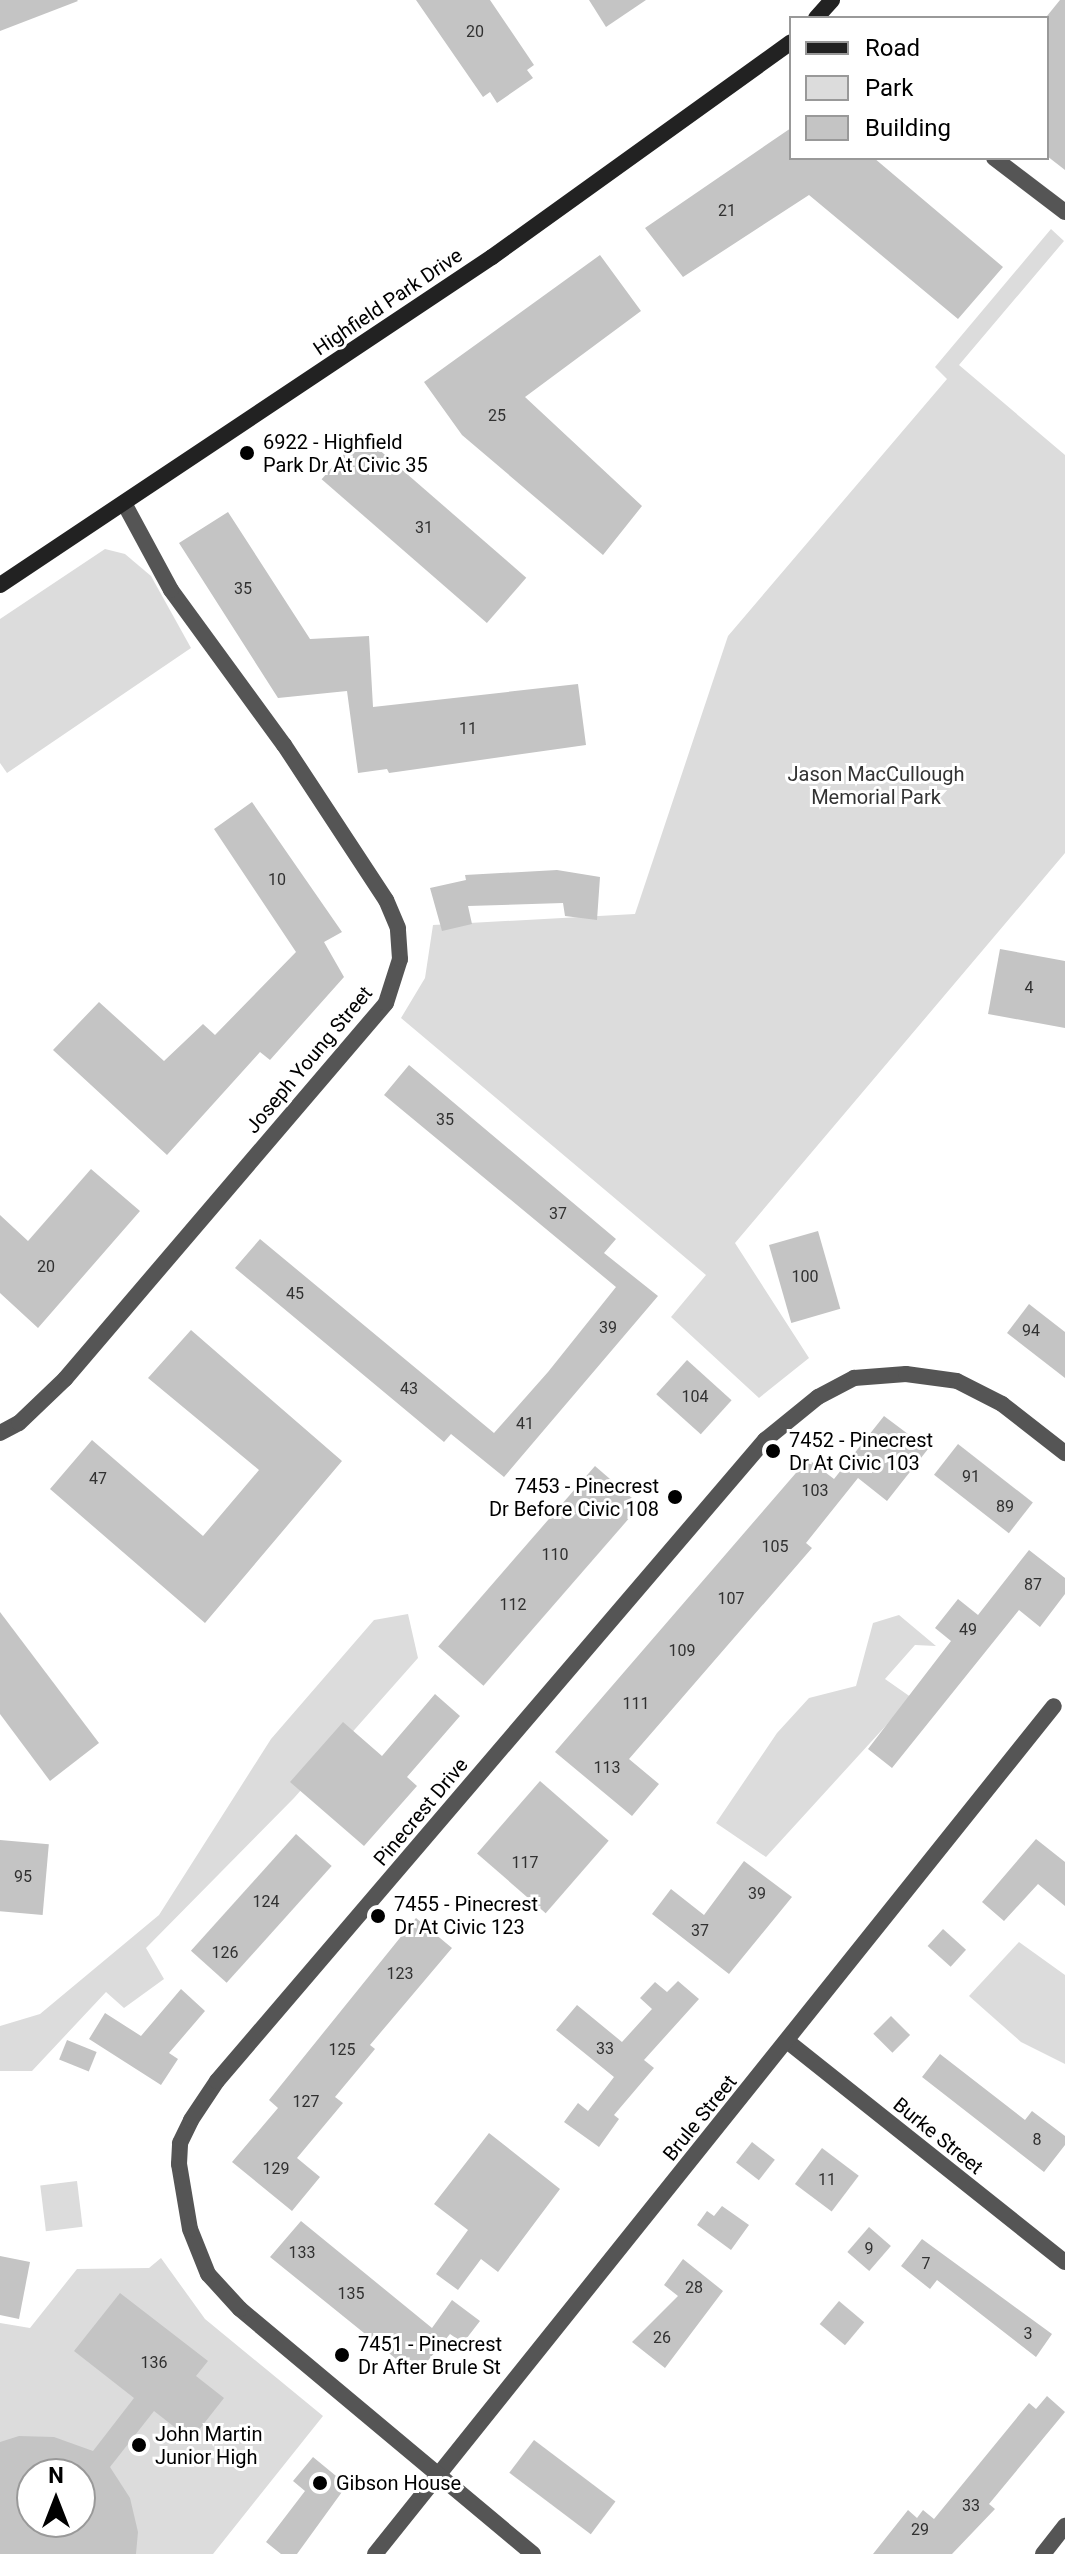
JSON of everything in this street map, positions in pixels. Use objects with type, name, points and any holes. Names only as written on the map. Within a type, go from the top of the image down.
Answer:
[{"type":"street","name":"Highfield Park Drive","points":[[0,585],[492,257],[789,43]]},
{"type":"street","points":[[997,160],[1065,212]]},
{"type":"street","name":"Joseph Young Street","points":[[0,1433],[19,1423],[65,1379],[386,1003],[400,959],[398,928],[386,900],[284,745],[171,590],[124,503]]},
{"type":"street","name":"Pinecrest Drive","points":[[533,2554],[240,2309],[208,2274],[190,2229],[182,2189],[180,2143],[191,2120],[217,2081],[765,1440],[818,1397],[854,1378],[906,1374],[957,1381],[1002,1404],[1065,1453]]},
{"type":"street","name":"Brule Street","points":[[375,2554],[1054,1706]]},
{"type":"street","name":"Burke Street","points":[[787,2041],[1065,2262]]},
{"type":"street","points":[[1043,2554],[1065,2526]]},
{"type":"green space","name":"Jason MacCullough Memorial Park","points":[[1051,229],[1064,241],[959,365],[1065,455],[1065,853],[735,1243],[809,1358],[759,1398],[671,1317],[706,1275],[401,1018],[425,978],[433,925],[635,914],[728,636],[947,379],[935,367]]},
{"type":"green space","points":[[105,549],[125,554],[151,576],[191,648],[7,773],[0,763],[0,619]]},
{"type":"green space","points":[[408,1614],[418,1658],[294,1798],[146,1948],[164,1979],[124,2008],[106,1992],[32,2071],[0,2071],[0,2026],[40,2014],[159,1915],[271,1739],[374,1620]]},
{"type":"green space","points":[[899,1615],[936,1646],[915,1645],[885,1679],[925,1707],[891,1720],[766,1857],[716,1823],[777,1733],[809,1698],[856,1686],[873,1623]]},
{"type":"green space","points":[[1019,1942],[1065,1975],[1065,2064],[1021,2042],[969,1996]]},
{"type":"green space","points":[[77,2181],[83,2227],[46,2231],[40,2186]]},
{"type":"green space","name":"John Martin Junior High","points":[[161,2258],[205,2319],[323,2416],[213,2554],[0,2554],[0,2323],[30,2328],[77,2269],[149,2268]]},
{"type":"building","points":[[0,0],[77,0],[78,1],[0,31]]},
{"type":"building","points":[[416,0],[490,0],[534,65],[527,70],[533,78],[497,103],[490,92],[483,97]]},
{"type":"building","points":[[589,0],[646,0],[606,27]]},
{"type":"building","points":[[1060,0],[1065,0],[1065,170],[1049,158],[1047,16]]},
{"type":"building","points":[[789,129],[789,160],[876,160],[1003,267],[958,319],[809,195],[683,277],[645,228]]},
{"type":"building","points":[[600,255],[641,311],[525,397],[642,506],[603,555],[462,435],[424,382]]},
{"type":"building","points":[[361,434],[526,578],[487,623],[322,479]]},
{"type":"building","points":[[228,512],[310,639],[369,636],[373,707],[578,684],[586,745],[389,773],[387,769],[358,773],[347,691],[278,698],[179,543]]},
{"type":"building","points":[[252,802],[342,932],[324,942],[344,977],[270,1060],[260,1052],[167,1155],[53,1050],[99,1002],[164,1061],[203,1024],[215,1035],[296,952],[214,829]]},
{"type":"building","points":[[557,870],[600,877],[597,920],[565,916],[563,903],[468,906],[472,924],[442,931],[430,888],[466,880],[465,875]]},
{"type":"building","points":[[1000,949],[1065,961],[1065,1028],[988,1014]]},
{"type":"building","points":[[409,1065],[616,1239],[604,1253],[658,1296],[504,1477],[451,1434],[444,1442],[235,1268],[260,1239],[494,1433],[548,1372],[616,1287],[384,1095]]},
{"type":"building","points":[[91,1169],[140,1211],[38,1328],[0,1293],[0,1215],[28,1241]]},
{"type":"building","points":[[818,1231],[840,1309],[791,1323],[769,1245]]},
{"type":"building","points":[[1029,1304],[1065,1332],[1065,1378],[1007,1333]]},
{"type":"building","points":[[191,1330],[342,1461],[205,1623],[50,1489],[92,1440],[203,1536],[259,1470],[148,1378]]},
{"type":"building","points":[[687,1360],[732,1400],[701,1434],[656,1394]]},
{"type":"building","points":[[884,1416],[928,1449],[887,1501],[858,1478],[806,1543],[812,1548],[629,1759],[659,1784],[632,1816],[555,1752],[808,1459],[834,1479]]},
{"type":"building","points":[[958,1444],[1033,1502],[1009,1533],[934,1475]]},
{"type":"building","points":[[595,1466],[640,1505],[483,1686],[438,1646]]},
{"type":"building","points":[[1029,1550],[1065,1578],[1065,1594],[1040,1627],[1019,1610],[892,1768],[868,1749],[951,1641],[935,1628],[958,1599],[978,1615]]},
{"type":"building","points":[[0,1612],[99,1743],[50,1781],[0,1714]]},
{"type":"building","points":[[435,1694],[460,1716],[407,1777],[417,1786],[364,1846],[290,1782],[343,1722],[382,1756]]},
{"type":"building","points":[[540,1781],[609,1841],[546,1913],[477,1853]]},
{"type":"building","points":[[296,1834],[332,1866],[227,1983],[191,1951]]},
{"type":"building","points":[[1036,1839],[1065,1862],[1065,1906],[1038,1884],[1004,1921],[982,1902]]},
{"type":"building","points":[[0,1840],[49,1844],[43,1915],[0,1911]]},
{"type":"building","points":[[744,1861],[792,1897],[729,1974],[652,1914],[671,1889],[704,1915]]},
{"type":"building","points":[[416,1918],[452,1948],[370,2045],[375,2049],[335,2097],[343,2103],[297,2158],[320,2177],[292,2211],[232,2162],[278,2108],[269,2100]]},
{"type":"building","points":[[943,1929],[966,1950],[951,1967],[928,1946]]},
{"type":"building","points":[[678,1981],[699,1999],[644,2060],[654,2068],[614,2115],[619,2119],[599,2147],[564,2122],[578,2103],[588,2111],[614,2077],[556,2030],[577,2005],[622,2042],[652,2009],[640,1998],[655,1982],[667,1992]]},
{"type":"building","points":[[181,1989],[205,2011],[169,2053],[178,2059],[161,2085],[89,2039],[105,2013],[141,2036]]},
{"type":"building","points":[[891,2016],[910,2035],[892,2053],[873,2034]]},
{"type":"building","points":[[67,2040],[97,2052],[89,2071],[59,2059]]},
{"type":"building","points":[[940,2054],[1025,2120],[1032,2111],[1065,2136],[1065,2145],[1044,2172],[922,2077]]},
{"type":"building","points":[[489,2133],[560,2189],[498,2272],[481,2259],[458,2290],[436,2274],[468,2230],[434,2204]]},
{"type":"building","points":[[752,2142],[775,2160],[759,2180],[736,2162]]},
{"type":"building","points":[[822,2148],[859,2176],[832,2212],[795,2184]]},
{"type":"building","points":[[722,2206],[749,2225],[731,2250],[697,2225],[707,2211],[714,2216]]},
{"type":"building","points":[[301,2221],[432,2328],[452,2300],[480,2321],[463,2343],[450,2334],[416,2375],[270,2257]]},
{"type":"building","points":[[869,2227],[891,2246],[869,2271],[847,2252]]},
{"type":"building","points":[[922,2239],[1052,2334],[1036,2357],[937,2280],[930,2289],[901,2266]]},
{"type":"building","points":[[0,2256],[30,2262],[19,2319],[0,2315]]},
{"type":"building","points":[[683,2259],[723,2291],[665,2368],[632,2342],[678,2296],[664,2285]]},
{"type":"building","points":[[120,2293],[208,2361],[196,2376],[224,2398],[191,2440],[154,2411],[110,2467],[130,2498],[138,2532],[136,2554],[0,2554],[0,2442],[19,2436],[54,2437],[93,2451],[134,2398],[74,2351]]},
{"type":"building","points":[[839,2301],[864,2322],[845,2345],[820,2324]]},
{"type":"building","points":[[1047,2396],[1065,2412],[989,2504],[995,2509],[952,2554],[873,2554],[908,2510],[917,2518],[923,2510],[934,2519],[1029,2403],[1036,2409]]},
{"type":"building","points":[[534,2440],[615,2501],[591,2534],[509,2473]]},
{"type":"building","points":[[313,2457],[347,2485],[297,2554],[281,2554],[266,2542],[305,2491],[293,2481]]},
{"type":"place","name":"6922 - Highfield Park Dr At Civic 35","points":[[247,453]]},
{"type":"place","name":"7452 - Pinecrest Dr At Civic 103","points":[[773,1451]]},
{"type":"place","name":"7453 - Pinecrest Dr Before Civic 108","points":[[675,1497]]},
{"type":"place","name":"7455 - Pinecrest Dr At Civic 123","points":[[378,1916]]},
{"type":"place","name":"7451 - Pinecrest Dr After Brule St","points":[[342,2355]]},
{"type":"place","name":"John Martin Junior High","points":[[139,2445]]},
{"type":"place","name":"Gibson House","points":[[320,2483]]}]
